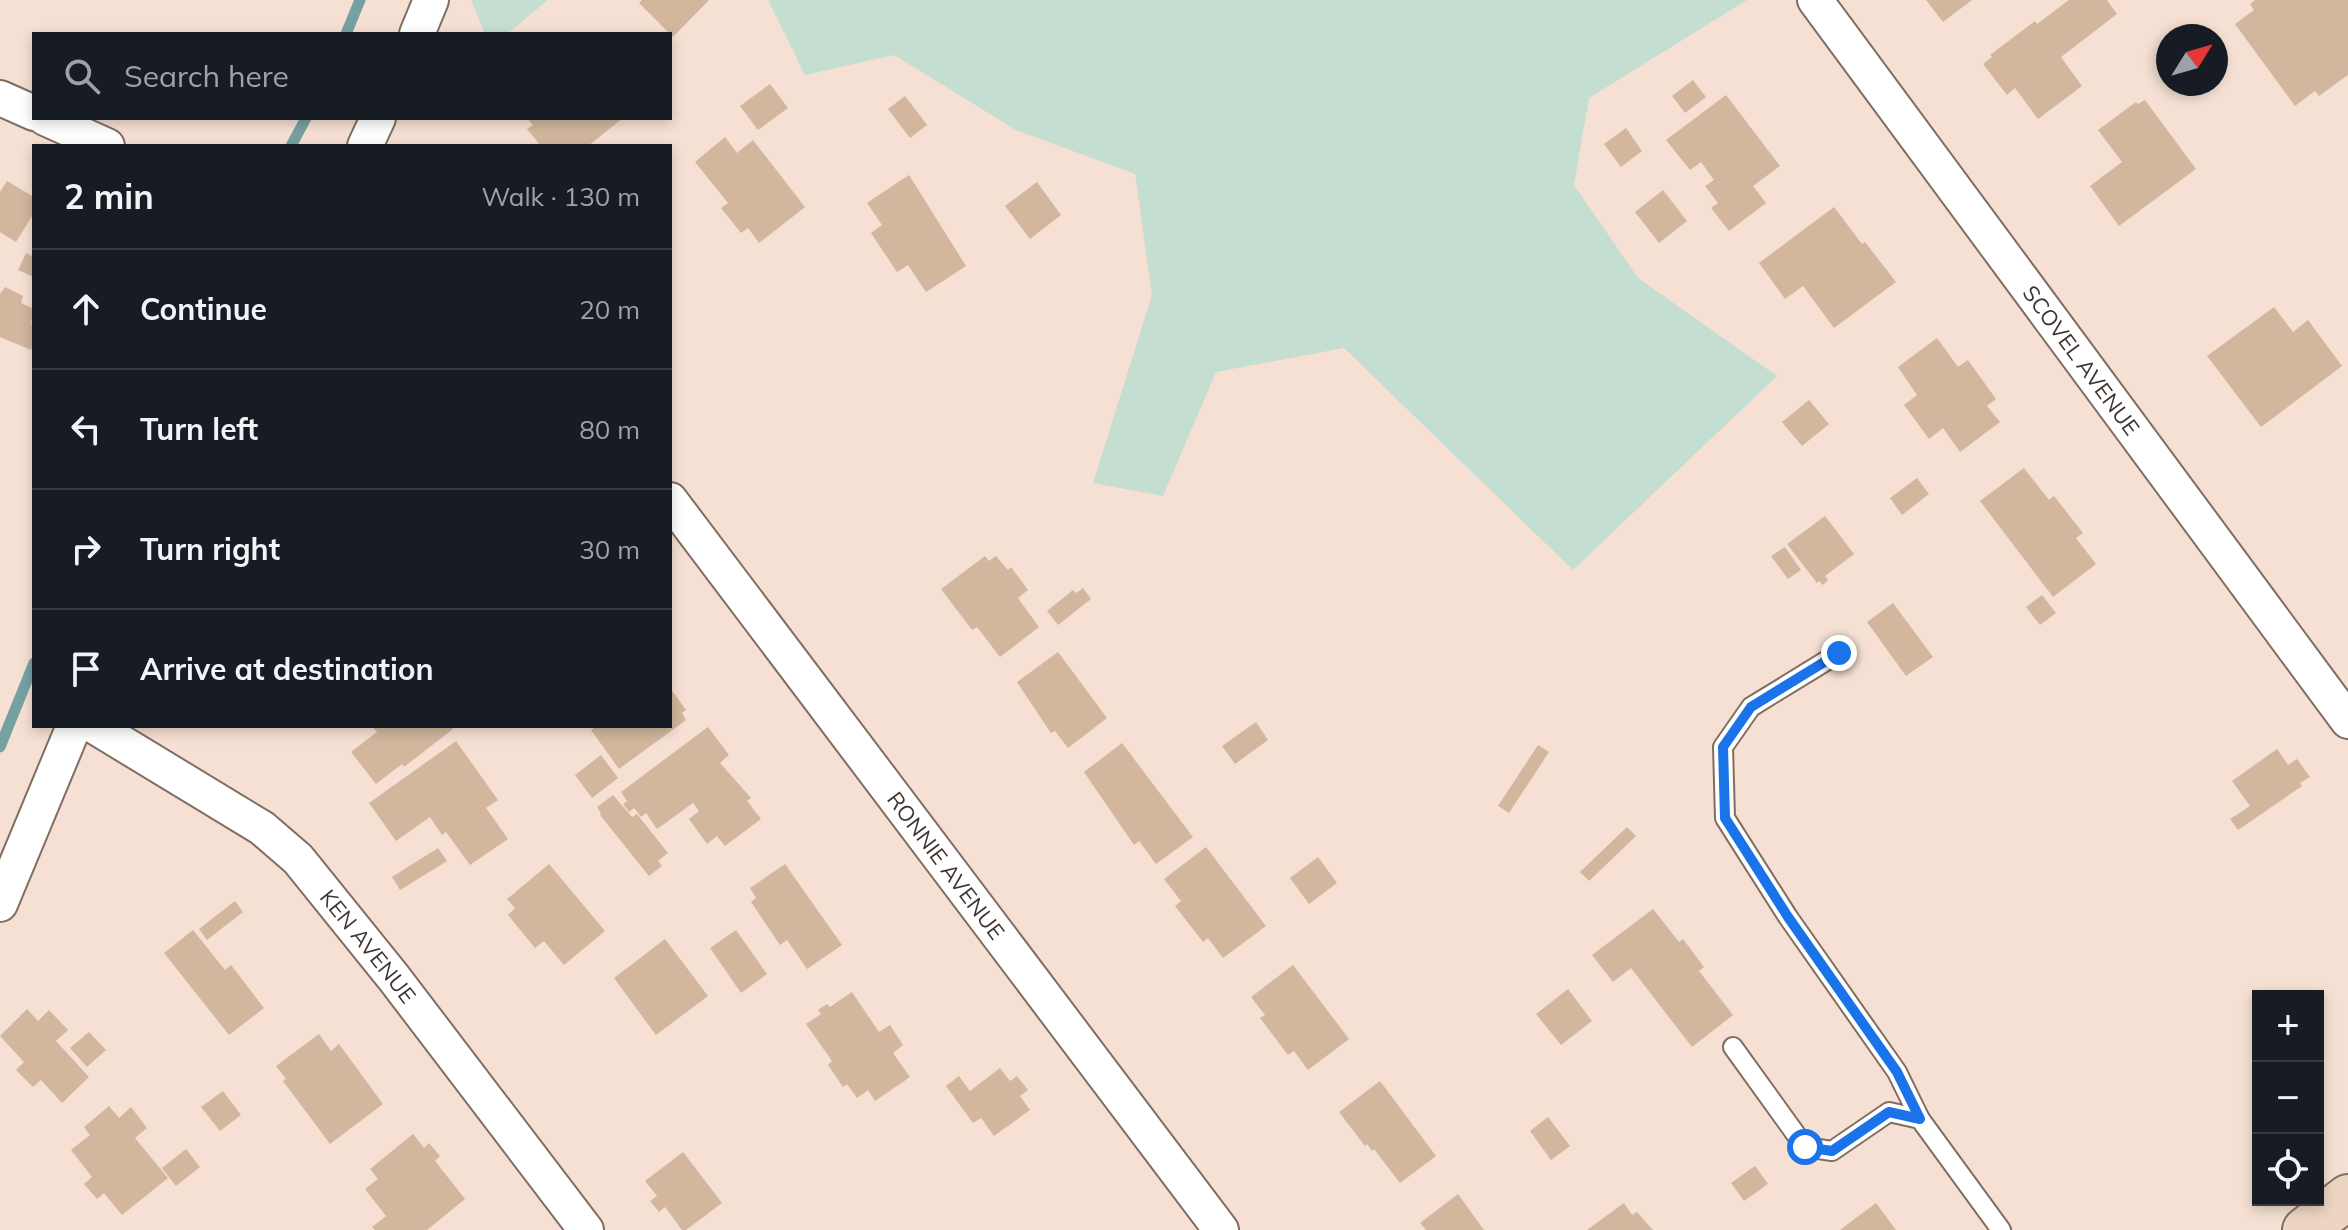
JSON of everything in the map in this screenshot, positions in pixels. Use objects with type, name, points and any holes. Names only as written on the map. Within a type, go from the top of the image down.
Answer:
[{"type":"main road","points":[[2305,1230],[2348,1197]]},
{"type":"street","points":[[418,32],[431,0]]},
{"type":"street","name":"SCOVEL AVENUE","points":[[1815,0],[2348,721]]},
{"type":"street","points":[[0,98],[32,112]]},
{"type":"street","points":[[49,120],[103,144]]},
{"type":"street","points":[[366,144],[377,120]]},
{"type":"street","name":"RONNIE AVENUE","points":[[672,503],[1221,1230]]},
{"type":"street","points":[[0,904],[73,728]]},
{"type":"street","name":"KEN AVENUE","points":[[97,728],[262,828],[298,859],[394,978],[586,1230]]},
{"type":"lane","points":[[1839,653],[1751,707],[1723,747],[1725,818],[1788,917],[1897,1072],[1920,1119],[2001,1230]]},
{"type":"lane","points":[[1733,1047],[1805,1147],[1832,1151],[1889,1112],[1920,1119]]},
{"type":"green space","points":[[471,0],[548,0],[509,32],[484,32]]},
{"type":"green space","points":[[768,0],[1747,0],[1589,98],[1574,185],[1638,278],[1777,376],[1573,570],[1344,348],[1216,372],[1163,496],[1093,483],[1152,295],[1135,174],[1016,130],[894,55],[805,75]]},
{"type":"building","points":[[642,0],[709,0],[673,37],[672,32],[668,32],[639,3]]},
{"type":"building","points":[[1926,0],[1972,0],[1943,22]]},
{"type":"building","points":[[2069,0],[2107,0],[2117,14],[2061,57],[2082,86],[2038,119],[2015,88],[2007,95],[1983,64],[1992,57],[1990,55],[2035,21],[2037,24]]},
{"type":"building","points":[[2255,0],[2348,0],[2348,75],[2319,96],[2315,91],[2295,106],[2235,24],[2254,10],[2250,4]]},
{"type":"building","points":[[1693,80],[1706,97],[1685,113],[1672,96]]},
{"type":"building","points":[[770,84],[788,108],[758,130],[740,106]]},
{"type":"building","points":[[1726,95],[1780,166],[1753,186],[1766,203],[1729,231],[1711,208],[1718,203],[1705,186],[1714,180],[1701,162],[1690,170],[1666,140]]},
{"type":"building","points":[[905,96],[927,125],[910,138],[888,109]]},
{"type":"building","points":[[2145,100],[2196,169],[2119,226],[2090,186],[2122,162],[2098,130],[2136,102]]},
{"type":"building","points":[[529,120],[620,120],[590,144],[539,144],[527,129],[533,125]]},
{"type":"building","points":[[1626,128],[1642,151],[1621,167],[1604,144]]},
{"type":"building","points":[[725,137],[737,153],[753,140],[805,207],[759,243],[748,228],[741,233],[721,208],[728,203],[695,162]]},
{"type":"building","points":[[909,175],[966,266],[926,292],[908,265],[897,272],[871,233],[882,225],[867,203]]},
{"type":"building","points":[[7,181],[32,196],[32,216],[16,242],[0,232],[0,192]]},
{"type":"building","points":[[1037,182],[1061,215],[1030,239],[1005,206]]},
{"type":"building","points":[[1663,190],[1687,221],[1659,243],[1635,212]]},
{"type":"building","points":[[1834,207],[1896,282],[1834,328],[1803,286],[1785,299],[1759,263]]},
{"type":"building","points":[[26,253],[32,256],[32,276],[18,270]]},
{"type":"building","points":[[5,287],[23,296],[21,303],[32,308],[31,350],[0,337],[0,294]]},
{"type":"building","points":[[2274,307],[2293,332],[2308,320],[2342,366],[2261,427],[2207,356]]},
{"type":"building","points":[[1937,338],[1958,367],[1968,360],[1996,399],[1987,406],[2000,422],[1960,452],[1943,428],[1929,439],[1904,405],[1917,395],[1898,367]]},
{"type":"building","points":[[1809,400],[1829,424],[1802,446],[1782,422]]},
{"type":"building","points":[[2024,468],[2049,500],[2054,496],[2083,533],[2076,538],[2096,564],[2053,597],[1980,501]]},
{"type":"building","points":[[1917,478],[1929,494],[1902,515],[1890,498]]},
{"type":"building","points":[[1825,516],[1854,554],[1825,576],[1828,580],[1823,585],[1819,581],[1817,583],[1787,544]]},
{"type":"building","points":[[1785,547],[1801,570],[1788,579],[1771,556]]},
{"type":"building","points":[[985,556],[989,561],[996,556],[1008,570],[1011,567],[1028,590],[1018,598],[1039,627],[1000,657],[977,627],[972,630],[941,589]]},
{"type":"building","points":[[1083,588],[1091,599],[1058,625],[1047,611],[1073,590],[1076,593]]},
{"type":"building","points":[[2042,595],[2056,613],[2040,625],[2026,607]]},
{"type":"building","points":[[1893,603],[1933,657],[1906,676],[1867,622]]},
{"type":"building","points":[[1058,652],[1107,718],[1068,748],[1055,731],[1051,733],[1017,682]]},
{"type":"building","points":[[672,691],[686,710],[682,713],[686,720],[619,769],[591,730],[672,728]]},
{"type":"building","points":[[1256,722],[1268,740],[1235,764],[1222,746]]},
{"type":"building","points":[[708,727],[729,755],[720,763],[751,798],[747,801],[761,819],[725,846],[717,836],[707,844],[689,819],[699,811],[693,803],[657,829],[646,813],[641,817],[634,808],[629,812],[623,804],[627,801],[621,792]]},
{"type":"building","points":[[374,728],[453,729],[404,767],[402,764],[376,784],[351,752],[377,732]]},
{"type":"building","points":[[456,741],[498,800],[486,808],[508,839],[470,865],[446,832],[442,835],[430,817],[396,841],[369,803]]},
{"type":"building","points":[[1122,743],[1193,837],[1156,864],[1139,841],[1134,845],[1084,772]]},
{"type":"building","points":[[1538,745],[1549,752],[1509,813],[1498,806]]},
{"type":"building","points":[[2277,749],[2288,765],[2297,759],[2310,777],[2300,783],[2302,786],[2238,830],[2230,819],[2250,806],[2232,781]]},
{"type":"building","points":[[601,755],[618,778],[592,798],[575,775]]},
{"type":"building","points":[[613,795],[632,817],[637,814],[668,853],[658,861],[662,866],[649,876],[600,815],[597,807]]},
{"type":"building","points":[[1627,827],[1636,836],[1589,881],[1580,872]]},
{"type":"building","points":[[1206,847],[1266,926],[1223,958],[1208,938],[1203,942],[1175,906],[1181,901],[1164,879]]},
{"type":"building","points":[[438,848],[447,861],[400,890],[392,877]]},
{"type":"building","points":[[1318,857],[1337,883],[1309,904],[1290,878]]},
{"type":"building","points":[[549,864],[605,931],[564,965],[544,941],[535,948],[508,915],[515,908],[507,899]]},
{"type":"building","points":[[785,864],[842,945],[807,969],[787,940],[780,945],[751,902],[756,898],[750,888]]},
{"type":"building","points":[[235,901],[243,912],[207,940],[199,929]]},
{"type":"building","points":[[1653,909],[1679,942],[1683,939],[1704,967],[1699,971],[1733,1015],[1692,1047],[1631,968],[1613,982],[1592,955]]},
{"type":"building","points":[[193,930],[225,970],[231,965],[264,1008],[229,1035],[164,953]]},
{"type":"building","points":[[736,930],[767,974],[741,993],[710,948]]},
{"type":"building","points":[[665,939],[708,996],[656,1035],[614,978]]},
{"type":"building","points":[[1293,965],[1349,1039],[1308,1070],[1294,1051],[1288,1055],[1260,1018],[1265,1015],[1251,997]]},
{"type":"building","points":[[1568,989],[1592,1021],[1561,1045],[1536,1014]]},
{"type":"building","points":[[852,992],[879,1032],[890,1025],[903,1045],[893,1053],[910,1077],[875,1101],[868,1090],[857,1098],[847,1084],[843,1087],[828,1065],[832,1061],[806,1024],[821,1014],[818,1010],[827,1004],[830,1007]]},
{"type":"building","points":[[27,1009],[38,1021],[49,1010],[68,1030],[56,1041],[89,1077],[62,1103],[41,1080],[33,1087],[16,1070],[24,1062],[0,1036]]},
{"type":"building","points":[[89,1032],[106,1050],[87,1067],[70,1048]]},
{"type":"building","points":[[319,1034],[331,1051],[339,1044],[383,1104],[330,1144],[283,1081],[286,1079],[276,1066]]},
{"type":"building","points":[[1000,1068],[1010,1081],[1017,1076],[1028,1090],[1020,1096],[1030,1110],[994,1136],[981,1118],[973,1123],[946,1086],[959,1076],[970,1091]]},
{"type":"building","points":[[1380,1081],[1436,1156],[1400,1183],[1374,1149],[1372,1151],[1367,1144],[1365,1146],[1339,1112]]},
{"type":"building","points":[[223,1091],[241,1115],[220,1131],[201,1107]]},
{"type":"building","points":[[109,1106],[119,1118],[131,1107],[147,1128],[135,1138],[168,1178],[122,1215],[104,1193],[97,1199],[84,1184],[92,1177],[71,1150],[90,1135],[84,1127]]},
{"type":"building","points":[[1548,1117],[1570,1146],[1551,1160],[1530,1131]]},
{"type":"building","points":[[413,1134],[424,1148],[429,1143],[440,1156],[435,1161],[465,1199],[427,1230],[375,1230],[372,1227],[386,1216],[365,1189],[378,1179],[370,1169]]},
{"type":"building","points":[[186,1149],[200,1167],[176,1186],[162,1168]]},
{"type":"building","points":[[683,1152],[722,1203],[686,1230],[682,1230],[665,1207],[659,1212],[650,1201],[657,1196],[645,1181]]},
{"type":"building","points":[[1755,1166],[1768,1184],[1744,1201],[1731,1183]]},
{"type":"building","points":[[1458,1194],[1484,1230],[1426,1230],[1420,1223]]},
{"type":"building","points":[[1624,1203],[1632,1215],[1637,1212],[1653,1230],[1587,1230]]},
{"type":"building","points":[[1876,1203],[1896,1230],[1840,1230]]},
{"type":"waterway","points":[[347,32],[360,0]]},
{"type":"waterway","points":[[292,144],[305,120]]},
{"type":"waterway","points":[[0,747],[32,668]]},
{"type":"route","points":[[1805,1147],[1832,1151],[1889,1112],[1920,1119],[1897,1072],[1788,917],[1725,818],[1723,747],[1751,707],[1839,653]]}]
